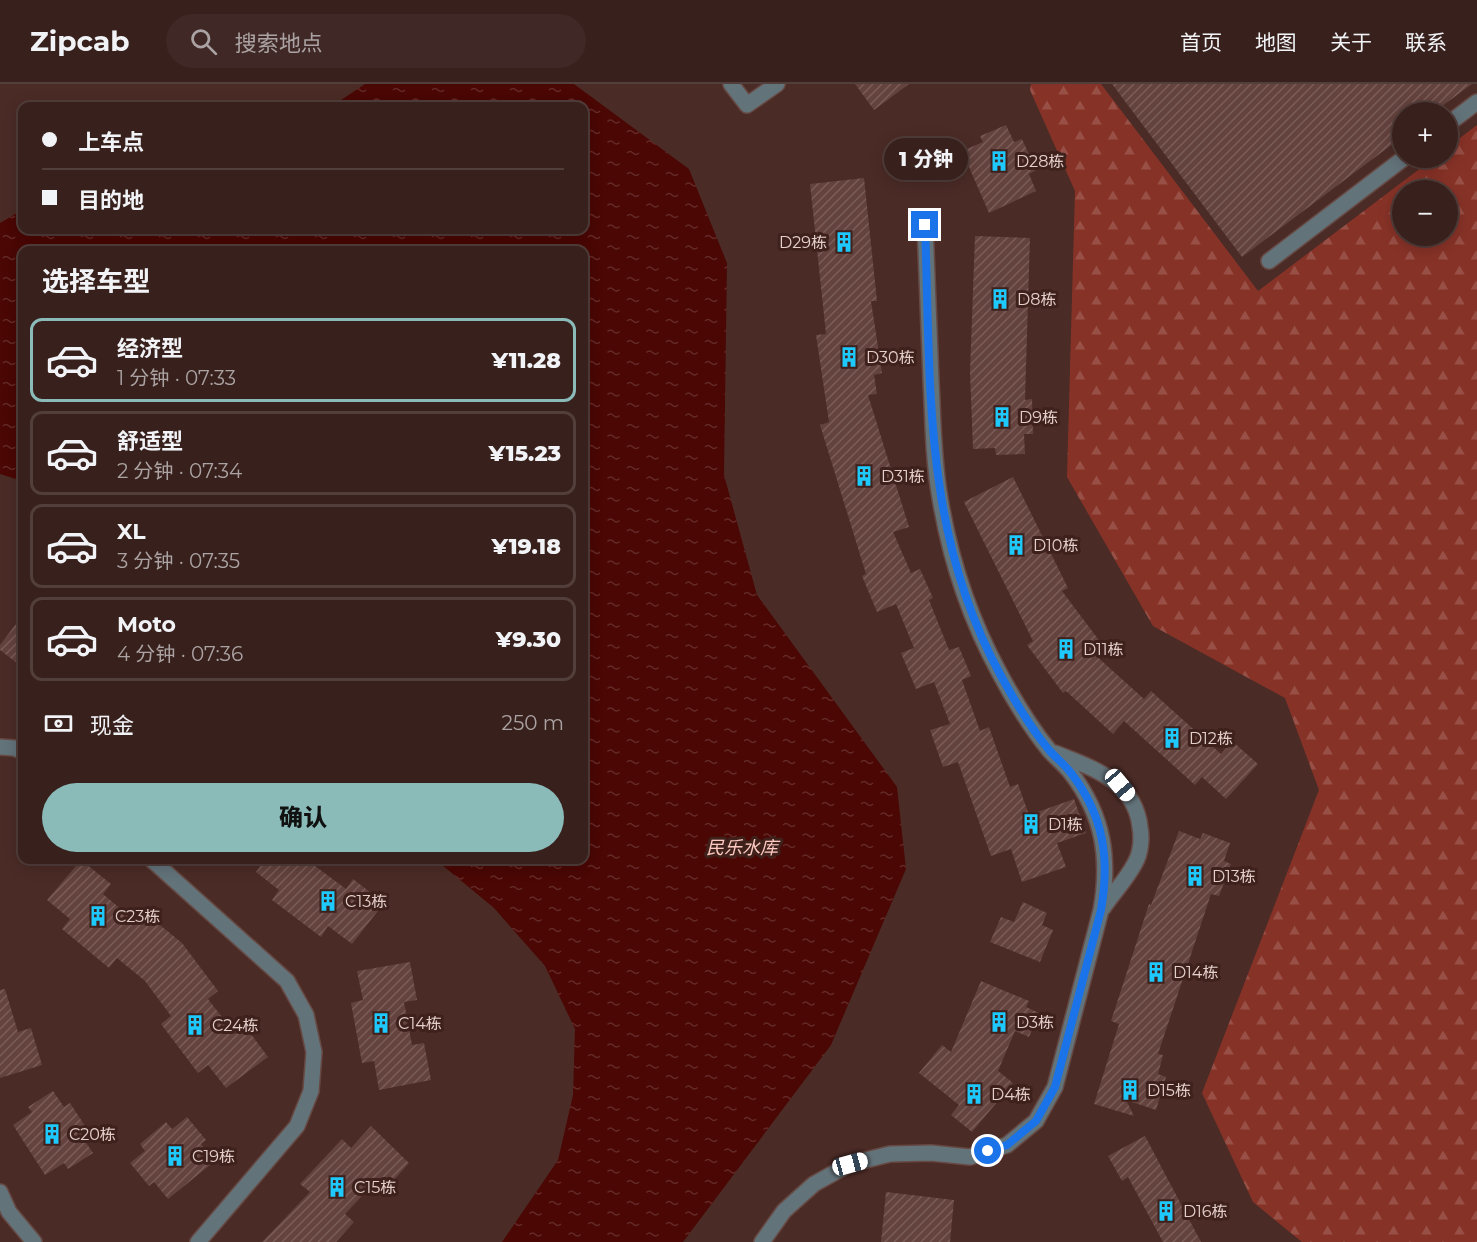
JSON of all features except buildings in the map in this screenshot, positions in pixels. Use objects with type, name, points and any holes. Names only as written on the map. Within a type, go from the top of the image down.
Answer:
[{"type":"lane","points":[[731,84],[747,105],[777,84]]},
{"type":"lane","points":[[1458,116],[1477,102]]},
{"type":"lane","points":[[1269,261],[1392,167]]},
{"type":"lane","points":[[762,1242],[784,1212],[814,1184],[850,1164],[890,1154],[931,1153],[970,1157],[1007,1145],[1036,1121],[1055,1087],[1101,910],[1106,882],[1105,852],[1099,823],[1087,796],[1070,772],[1049,751],[999,673],[962,588],[949,543],[934,452],[925,225]]},
{"type":"lane","points":[[0,747],[18,750]]},
{"type":"lane","points":[[1049,751],[1110,777],[1120,785],[1136,807],[1141,834],[1136,862],[1101,910]]},
{"type":"lane","points":[[156,864],[287,981],[306,1015],[314,1052],[311,1091],[297,1126],[198,1242]]},
{"type":"lane","points":[[0,1192],[9,1212],[34,1242]]},
{"type":"green space","points":[[1031,84],[1101,84],[1258,291],[1392,190],[1392,246],[1458,246],[1458,180],[1405,180],[1421,168],[1458,168],[1458,139],[1477,125],[1477,1242],[1302,1242],[1253,1202],[1202,1093],[1319,790],[1285,698],[1153,626],[1067,477],[1075,191],[1030,90]]},
{"type":"water","name":"民乐水库","points":[[365,84],[574,84],[689,169],[727,263],[724,475],[757,595],[897,787],[906,869],[831,1045],[683,1242],[502,1242],[558,1160],[573,1095],[575,1029],[545,966],[494,908],[441,864],[588,864],[588,246],[18,246],[18,480],[0,474],[0,223],[18,212],[18,234],[588,234],[588,102],[338,102]]},
{"type":"place","name":"D28栋","points":[[999,161]]},
{"type":"place","name":"D29栋","points":[[844,242]]},
{"type":"place","name":"D8栋","points":[[1000,299]]},
{"type":"place","name":"D30栋","points":[[849,357]]},
{"type":"place","name":"D9栋","points":[[1002,417]]},
{"type":"place","name":"D31栋","points":[[864,476]]},
{"type":"place","name":"D10栋","points":[[1016,545]]},
{"type":"place","name":"D11栋","points":[[1066,649]]},
{"type":"place","name":"D12栋","points":[[1172,738]]},
{"type":"place","name":"D1栋","points":[[1031,824]]},
{"type":"place","name":"D13栋","points":[[1195,876]]},
{"type":"place","name":"C13栋","points":[[328,901]]},
{"type":"place","name":"C23栋","points":[[98,916]]},
{"type":"place","name":"D14栋","points":[[1156,972]]},
{"type":"place","name":"D3栋","points":[[999,1022]]},
{"type":"place","name":"C14栋","points":[[381,1023]]},
{"type":"place","name":"C24栋","points":[[195,1025]]},
{"type":"place","name":"D15栋","points":[[1130,1090]]},
{"type":"place","name":"D4栋","points":[[974,1094]]},
{"type":"place","name":"C20栋","points":[[52,1134]]},
{"type":"place","name":"C19栋","points":[[175,1156]]},
{"type":"place","name":"C15栋","points":[[337,1187]]},
{"type":"place","name":"D16栋","points":[[1166,1211]]},
{"type":"route","points":[[925,225],[934,452],[949,543],[962,588],[999,673],[1049,751],[1070,772],[1087,796],[1099,823],[1105,852],[1106,882],[1101,910],[1055,1087],[1036,1121],[1007,1145],[988,1151]]}]
